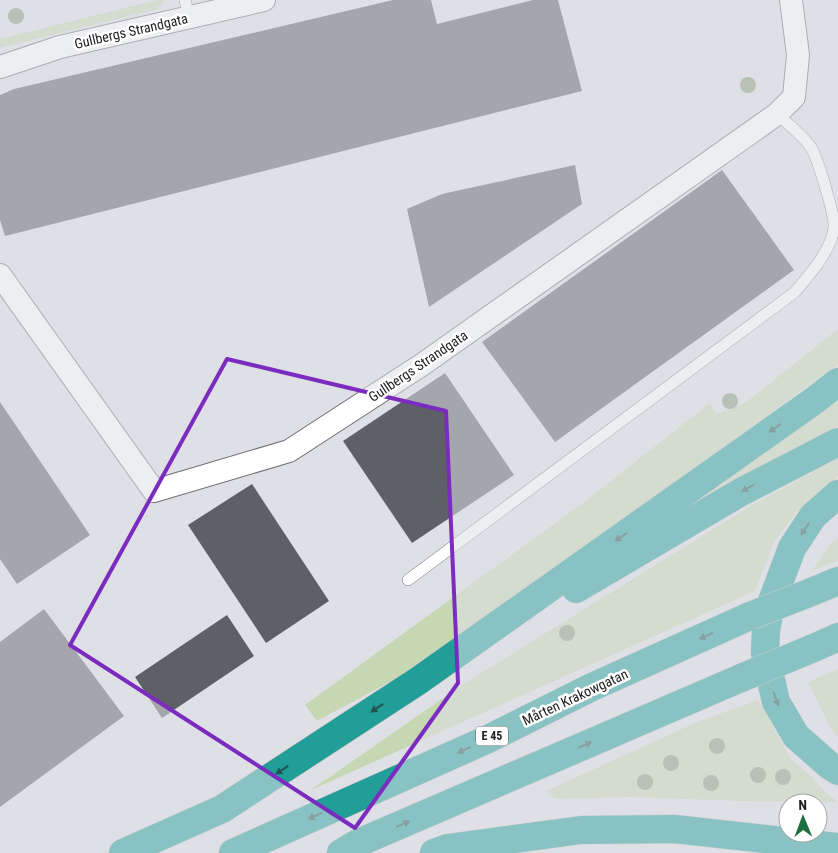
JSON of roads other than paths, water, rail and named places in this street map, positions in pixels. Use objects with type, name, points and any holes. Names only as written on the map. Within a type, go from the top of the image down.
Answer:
[{"type":"highway","points":[[122,853],[222,809],[418,681],[838,382]]},
{"type":"highway","points":[[418,681],[741,492],[838,442]]},
{"type":"highway","points":[[838,494],[813,516],[792,548],[771,604],[766,630],[765,653],[776,702],[796,736],[838,771]]},
{"type":"highway","name":"Mårten Krakowgatan","points":[[232,853],[486,740],[592,687],[750,616],[838,581]]},
{"type":"highway","points":[[332,853],[349,848],[741,678],[831,641]]},
{"type":"highway","points":[[434,853],[448,848],[581,830],[674,829],[838,847]]},
{"type":"highway","points":[[494,853],[538,844],[590,838],[690,837],[838,847]]},
{"type":"street","name":"Gullbergs Strandgata","points":[[0,67],[187,9],[264,0]]},
{"type":"street","name":"Gullbergs Strandgata","points":[[0,275],[154,491],[289,451],[423,364],[777,114],[794,97],[798,56],[791,0]]},
{"type":"lane","points":[[408,580],[795,292],[818,264],[829,243],[834,227],[822,178],[811,147],[777,114]]}]
